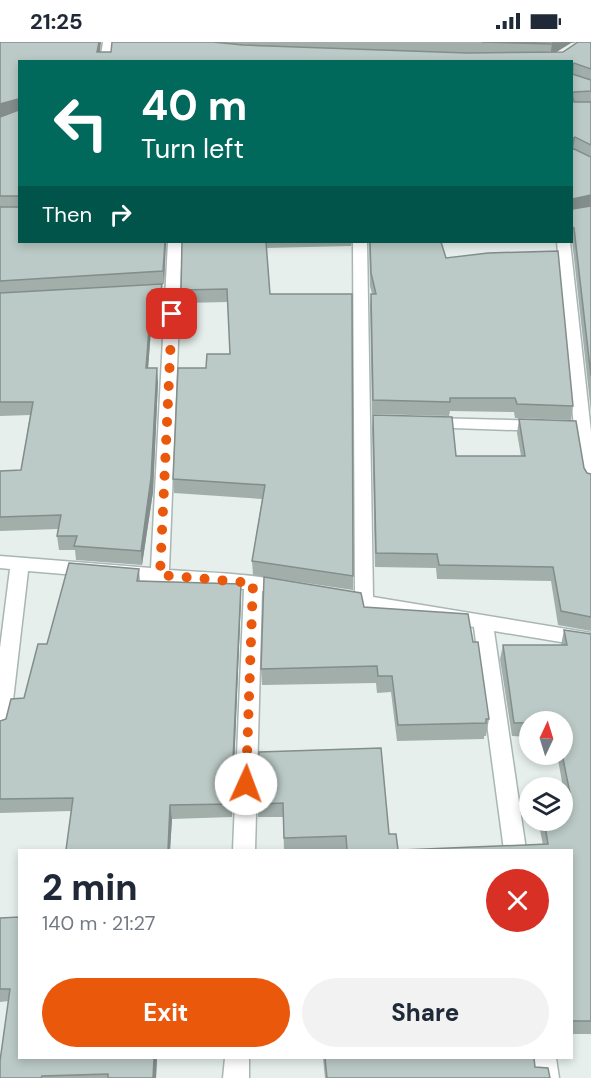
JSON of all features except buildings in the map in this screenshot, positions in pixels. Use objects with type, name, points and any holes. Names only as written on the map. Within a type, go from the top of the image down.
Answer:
[{"type":"street","points":[[105,60],[108,42]]},
{"type":"street","points":[[160,575],[168,291],[175,243]]},
{"type":"street","points":[[360,243],[368,422],[364,602]]},
{"type":"street","points":[[563,243],[574,359],[570,427],[591,481]]},
{"type":"street","points":[[574,359],[591,364]]},
{"type":"street","points":[[408,423],[570,427]]},
{"type":"street","points":[[0,562],[253,583],[591,640]]},
{"type":"street","points":[[0,726],[20,563]]},
{"type":"street","points":[[244,849],[253,583]]},
{"type":"street","points":[[483,622],[515,849]]},
{"type":"street","points":[[237,1059],[237,1078]]},
{"type":"street","points":[[544,1059],[546,1078]]},
{"type":"route","points":[[172,314],[160,575],[253,583],[246,784]]}]
